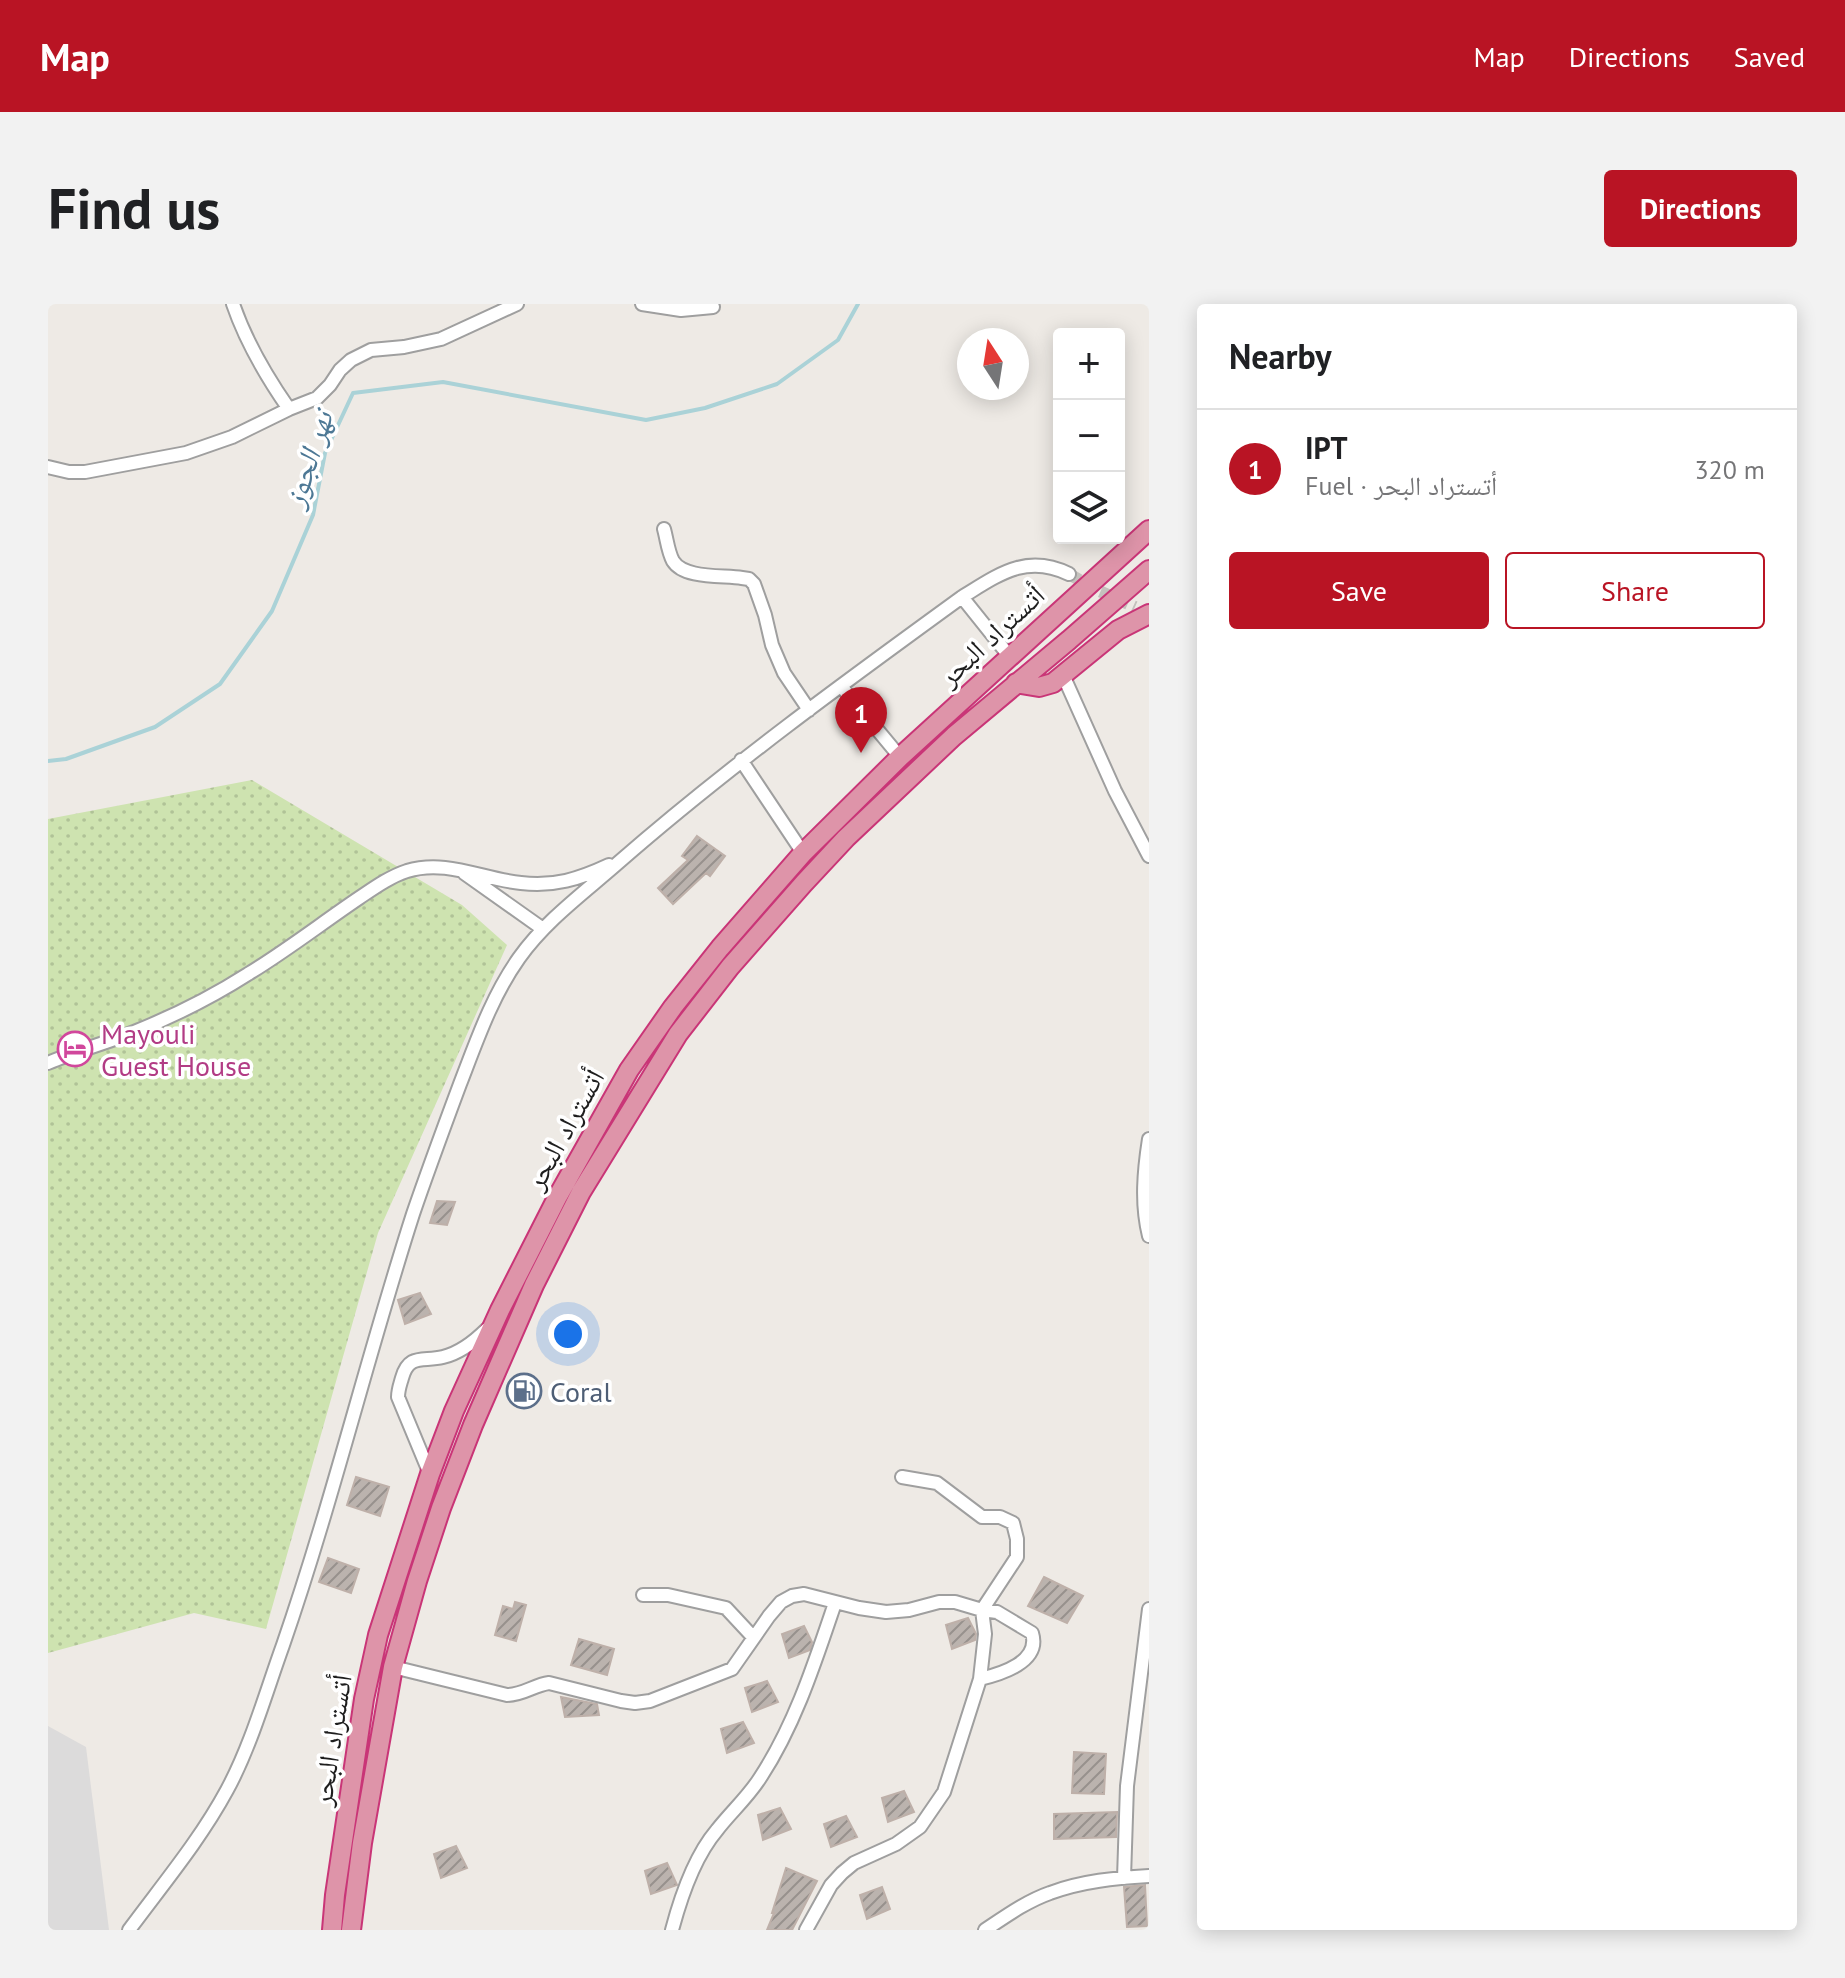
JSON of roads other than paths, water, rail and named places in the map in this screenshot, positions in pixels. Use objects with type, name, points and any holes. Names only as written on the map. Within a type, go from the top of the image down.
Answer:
[{"type":"highway","name":"أتستراد البحر","points":[[332,1930],[364,1699],[378,1635],[430,1474],[454,1411],[500,1310],[558,1196],[629,1070],[720,948],[803,853],[900,757],[1149,530]]},
{"type":"highway","name":"أتستراد البحر","points":[[351,1930],[362,1843],[393,1667],[417,1581],[441,1508],[498,1364],[581,1192],[678,1034],[730,967],[846,838],[954,736],[1149,570]]},
{"type":"highway","points":[[1016,683],[1039,687],[1053,683],[1144,611]]},
{"type":"street","points":[[233,304],[267,378],[289,409]]},
{"type":"street","points":[[48,467],[85,472],[186,453],[232,437],[317,398],[351,360],[371,350],[441,339],[517,304]]},
{"type":"street","points":[[642,304],[681,310],[713,307]]},
{"type":"street","points":[[664,529],[675,564],[681,570],[749,579],[754,584],[772,645],[784,673],[809,710]]},
{"type":"street","points":[[129,1930],[206,1826],[234,1777],[316,1546],[384,1304],[427,1172],[489,1012],[519,958],[543,929],[664,822],[741,760],[962,597],[995,577],[1030,564],[1054,567],[1069,574]]},
{"type":"street","points":[[962,597],[1010,657]]},
{"type":"street","points":[[1063,675],[1115,791],[1149,856]]},
{"type":"street","points":[[841,686],[900,757]]},
{"type":"street","points":[[741,760],[803,853]]},
{"type":"street","points":[[48,1063],[133,1032],[209,997],[399,874],[436,867],[521,883],[549,884],[577,879],[622,860]]},
{"type":"street","points":[[459,869],[543,929]]},
{"type":"street","points":[[1149,1139],[1145,1162],[1144,1216],[1149,1236]]},
{"type":"street","points":[[430,1474],[398,1397],[405,1367],[416,1360],[445,1357],[465,1347],[484,1332],[500,1310]]},
{"type":"street","points":[[806,1930],[831,1885],[842,1873],[854,1863],[896,1844],[920,1827],[944,1792],[980,1679],[985,1634],[982,1610],[1017,1557],[1013,1523],[1000,1517],[982,1517],[937,1483],[902,1477]]},
{"type":"street","points":[[393,1667],[507,1695],[521,1694],[549,1683],[635,1703],[650,1701],[732,1669],[781,1602],[804,1594],[886,1612],[955,1602],[997,1612],[1032,1633],[1034,1640],[1030,1654],[1020,1663],[980,1679]]},
{"type":"street","points":[[643,1595],[668,1595],[726,1608],[753,1637]]},
{"type":"street","points":[[672,1930],[679,1902],[699,1858],[715,1831],[735,1811],[760,1777],[785,1732],[835,1603]]},
{"type":"street","points":[[1124,1878],[1127,1786],[1149,1609]]},
{"type":"street","points":[[985,1930],[1049,1893],[1087,1882],[1149,1876]]},
{"type":"waterway","name":"نهر الجوز","points":[[48,761],[66,759],[155,727],[220,684],[272,611],[313,515],[325,453],[353,393],[443,382],[646,420],[705,408],[777,384],[838,340],[858,304]]},
{"type":"tunnel","points":[[1069,574],[1135,607]]},
{"type":"place","name":"IPT","points":[[861,753]]},
{"type":"place","name":"Mayouli Guest House","points":[[75,1049]]},
{"type":"place","name":"Coral","points":[[524,1391]]}]
